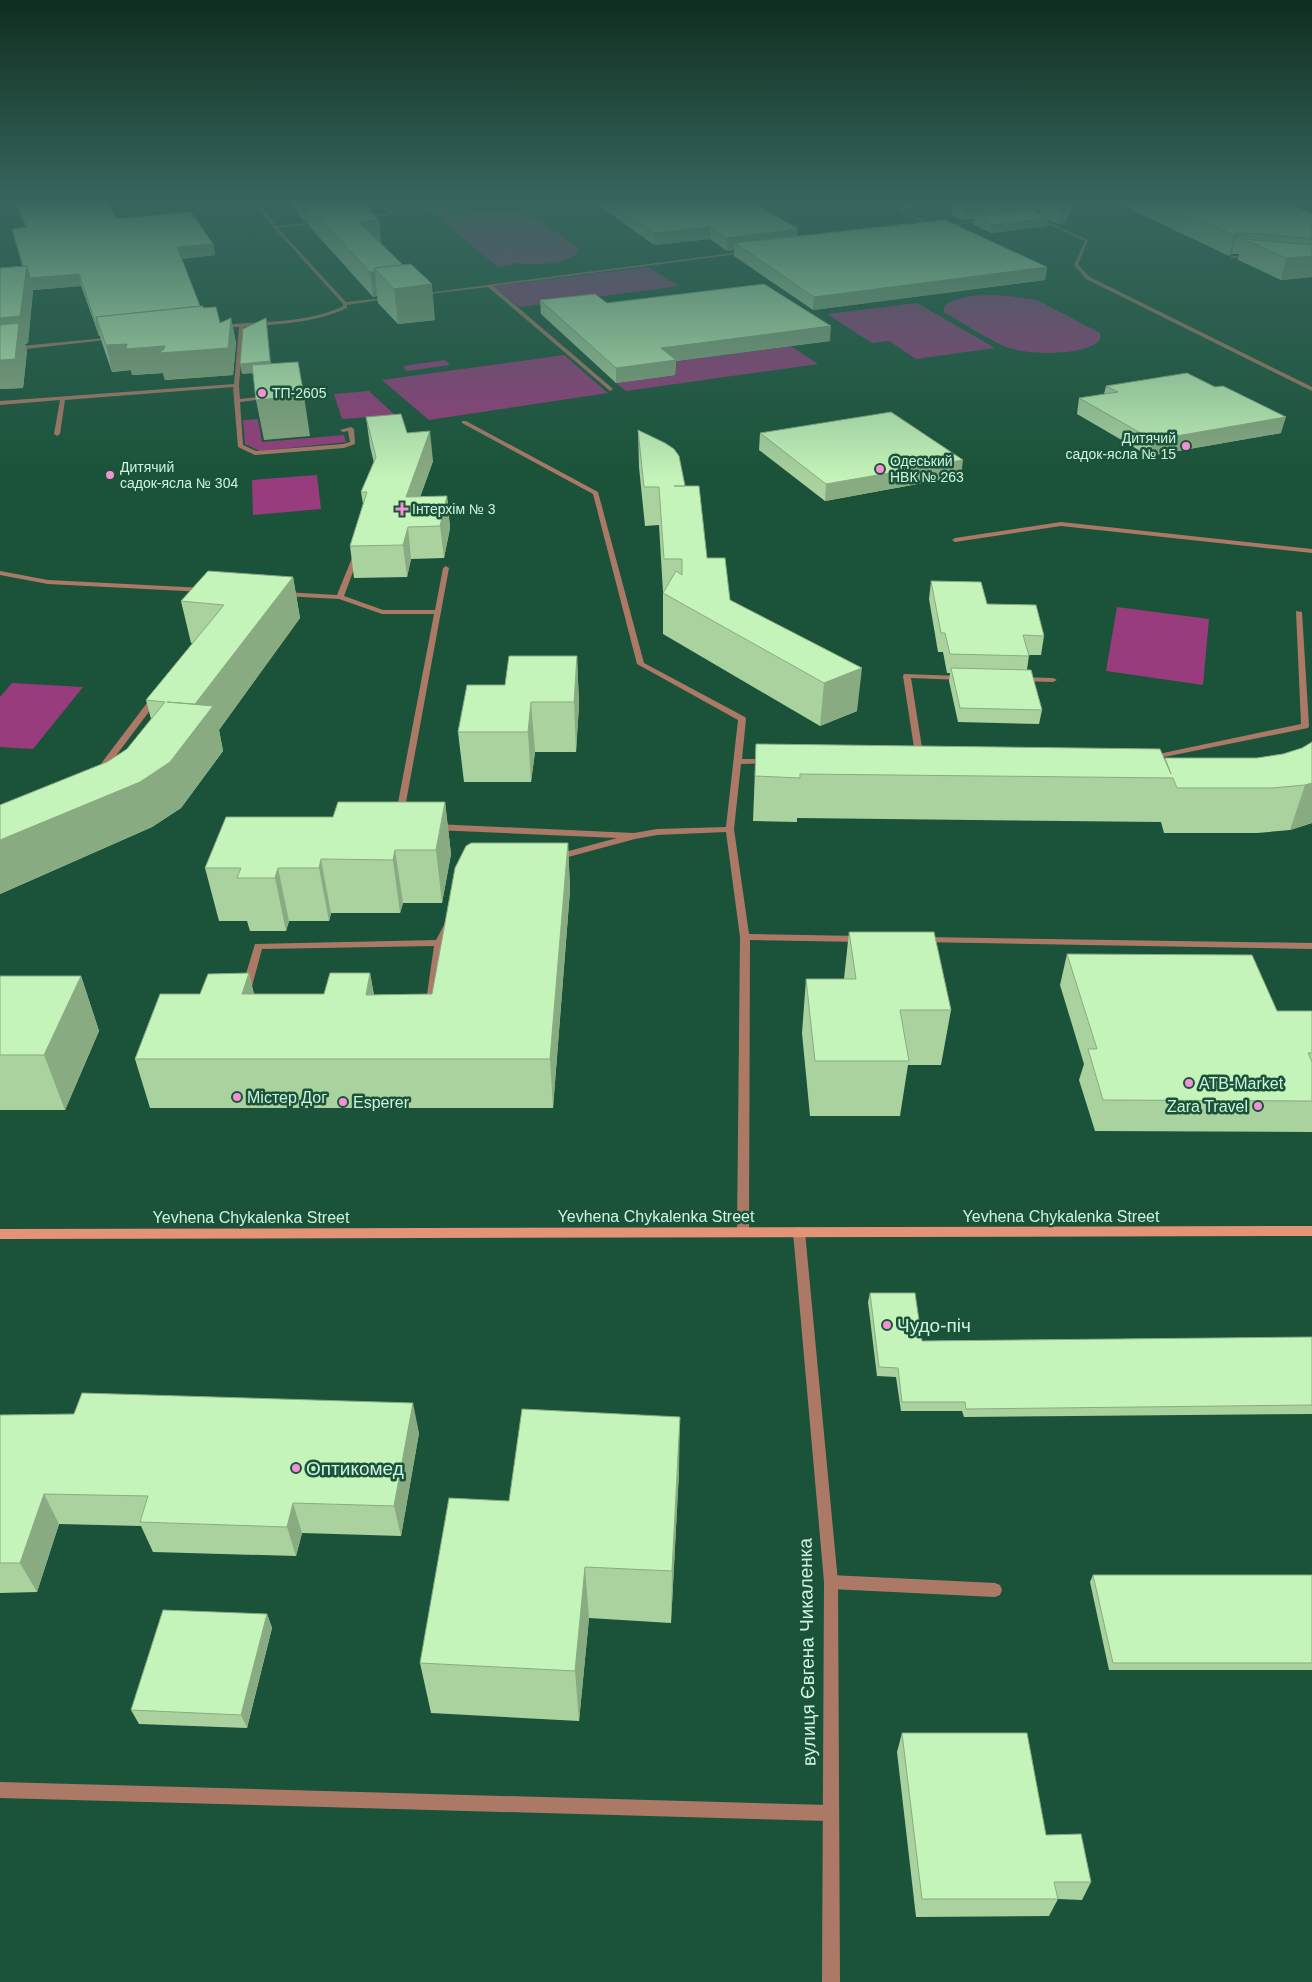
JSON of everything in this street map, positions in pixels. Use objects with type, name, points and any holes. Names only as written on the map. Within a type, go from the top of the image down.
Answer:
[{"type":"main road","name":"Yevhena Chykalenka Street","points":[[0,1234],[1312,1231]]},
{"type":"street","points":[[337,294],[346,304]]},
{"type":"street","points":[[500,294],[610,389]]},
{"type":"street","points":[[1121,294],[1312,389]]},
{"type":"street","points":[[346,304],[393,298]]},
{"type":"street","points":[[214,328],[328,315],[341,311],[346,304]]},
{"type":"street","points":[[242,325],[236,385],[240,446],[255,453],[344,446],[353,443],[351,430],[343,430]]},
{"type":"street","points":[[0,350],[119,338]]},
{"type":"street","points":[[0,403],[236,385]]},
{"type":"street","points":[[57,434],[64,398]]},
{"type":"street","points":[[237,401],[271,398]]},
{"type":"street","points":[[464,422],[596,493],[640,664],[742,719],[739,762],[730,829],[745,937],[743,1232]]},
{"type":"street","points":[[955,540],[1061,524],[1312,551]]},
{"type":"street","points":[[340,597],[359,549]]},
{"type":"street","points":[[398,819],[403,805],[446,568]]},
{"type":"street","points":[[0,573],[48,582],[214,590]]},
{"type":"street","points":[[272,593],[340,597],[382,612],[438,612]]},
{"type":"street","points":[[1144,759],[1305,726],[1298,612]]},
{"type":"street","points":[[919,754],[906,676],[965,678]]},
{"type":"street","points":[[1014,679],[1053,680]]},
{"type":"street","points":[[92,774],[101,771],[161,691]]},
{"type":"street","points":[[910,755],[929,755]]},
{"type":"street","points":[[739,762],[777,760]]},
{"type":"street","points":[[426,827],[634,836]]},
{"type":"street","points":[[545,861],[634,836],[657,832],[730,829]]},
{"type":"street","points":[[420,1008],[430,1008],[439,943],[452,916]]},
{"type":"street","points":[[745,937],[874,939]]},
{"type":"street","points":[[914,940],[1312,946]]},
{"type":"street","points":[[243,1002],[258,946],[439,943]]},
{"type":"street","name":"вулиця Євгена Чикаленка","points":[[799,1232],[831,1582],[830,1982]]},
{"type":"street","points":[[831,1582],[996,1590]]},
{"type":"street","points":[[0,1790],[829,1812]]},
{"type":"shaded area","points":[[504,294],[615,294],[520,307]]},
{"type":"shaded area","points":[[998,295],[1037,300],[1100,333],[1100,339],[1089,347],[1067,352],[1021,351],[980,334],[944,312],[944,306],[956,300]]},
{"type":"shaded area","points":[[917,303],[995,348],[916,359],[889,341],[872,343],[827,314]]},
{"type":"shaded area","points":[[791,346],[818,364],[626,391],[616,383],[675,375],[661,363]]},
{"type":"shaded area","points":[[564,355],[608,393],[429,420],[382,380]]},
{"type":"shaded area","points":[[445,360],[450,365],[407,371],[403,366]]},
{"type":"shaded area","points":[[369,391],[395,415],[342,419],[334,394]]},
{"type":"shaded area","points":[[258,419],[262,442],[344,435],[346,442],[260,451],[245,444],[243,420]]},
{"type":"shaded area","points":[[317,475],[321,509],[253,515],[252,480]]},
{"type":"shaded area","points":[[1117,607],[1209,619],[1203,685],[1106,671]]},
{"type":"shaded area","points":[[12,683],[83,687],[33,749],[0,747],[0,697]]},
{"type":"building","points":[[0,294],[23,294],[20,316],[0,318]]},
{"type":"building","points":[[86,294],[196,294],[200,306],[96,317],[96,324]]},
{"type":"building","points":[[596,294],[607,303],[677,294],[781,294],[831,326],[661,348],[676,360],[616,368],[540,300]]},
{"type":"building","points":[[810,294],[833,294],[814,297]]},
{"type":"building","points":[[203,306],[203,308],[216,307],[220,323],[231,318],[228,348],[159,353],[165,346],[126,349],[127,344],[106,345],[96,317]]},
{"type":"building","points":[[266,318],[270,361],[240,364],[243,329]]},
{"type":"building","points":[[19,323],[15,359],[0,360],[0,325]]},
{"type":"building","points":[[298,362],[304,396],[256,400],[252,365]]},
{"type":"building","points":[[1187,373],[1215,387],[1223,386],[1286,417],[1153,440],[1079,398],[1118,392],[1106,386]]},
{"type":"building","points":[[891,412],[963,460],[826,484],[760,433]]},
{"type":"building","points":[[401,414],[407,433],[430,431],[406,497],[447,496],[440,526],[408,527],[403,545],[350,546],[367,492],[361,492],[376,457],[366,417]]},
{"type":"building","points":[[638,430],[674,449],[679,456],[685,486],[699,486],[707,558],[725,558],[730,600],[862,668],[824,683],[663,593],[676,571],[682,575],[682,559],[664,559],[659,487],[644,487]]},
{"type":"building","points":[[208,571],[293,577],[195,704],[167,702],[213,706],[170,762],[140,782],[0,840],[0,805],[107,762],[127,749],[165,702],[146,700],[224,605],[181,601]]},
{"type":"building","points":[[931,581],[981,582],[987,604],[1036,605],[1044,636],[1023,635],[1029,656],[950,654],[945,633],[941,633]]},
{"type":"building","points":[[509,656],[577,656],[574,702],[531,702],[528,732],[458,732],[467,685],[505,685]]},
{"type":"building","points":[[951,668],[1031,670],[1042,710],[960,708]]},
{"type":"building","points":[[1312,742],[1312,783],[1272,788],[1177,788],[1173,778],[800,774],[800,778],[755,776],[756,744],[1160,749],[1171,774],[1165,758],[1257,758],[1283,754],[1302,748]]},
{"type":"building","points":[[338,802],[445,802],[436,850],[395,850],[393,860],[321,859],[319,868],[278,868],[275,878],[237,878],[241,868],[205,868],[226,817],[333,817]]},
{"type":"building","points":[[471,843],[568,843],[550,1059],[135,1059],[160,994],[200,994],[208,974],[249,973],[242,994],[324,994],[330,973],[370,973],[366,995],[432,994],[455,868],[466,846]]},
{"type":"building","points":[[849,932],[934,932],[951,1010],[900,1010],[909,1061],[815,1061],[806,979],[856,979]]},
{"type":"building","points":[[1067,954],[1252,955],[1277,1011],[1312,1011],[1312,1053],[1308,1053],[1312,1062],[1312,1101],[1103,1100],[1088,1049],[1097,1049]]},
{"type":"building","points":[[0,976],[81,976],[44,1055],[0,1055]]},
{"type":"building","points":[[870,1293],[915,1293],[922,1341],[1312,1337],[1312,1405],[966,1409],[965,1402],[902,1402],[898,1368],[879,1367]]},
{"type":"building","points":[[82,1393],[413,1403],[394,1506],[293,1503],[287,1527],[140,1522],[148,1496],[44,1494],[20,1563],[0,1563],[0,1415],[74,1414]]},
{"type":"building","points":[[522,1409],[680,1417],[672,1571],[585,1567],[575,1671],[420,1663],[449,1498],[509,1501]]},
{"type":"building","points":[[1093,1575],[1312,1575],[1312,1663],[1113,1663]]},
{"type":"building","points":[[163,1610],[267,1614],[241,1715],[131,1710]]},
{"type":"building","points":[[902,1733],[1027,1733],[1046,1835],[1081,1834],[1091,1882],[1054,1882],[1058,1899],[922,1899]]},
{"type":"place","name":"ТП-2605","points":[[262,393]]},
{"type":"place","name":"Дитячий садок-ясла № 15","points":[[1186,446]]},
{"type":"place","name":"Одеський НВК № 263","points":[[880,469]]},
{"type":"place","name":"Дитячий садок-ясла № 304","points":[[110,475]]},
{"type":"place","name":"Інтерхім № 3","points":[[402,509]]},
{"type":"place","name":"ATB-Market","points":[[1189,1083]]},
{"type":"place","name":"Містер Дог","points":[[237,1097]]},
{"type":"place","name":"Esperer","points":[[343,1102]]},
{"type":"place","name":"Zara Travel","points":[[1258,1106]]},
{"type":"place","name":"Чудо-піч","points":[[887,1325]]},
{"type":"place","name":"Оптикомед","points":[[296,1468]]}]
